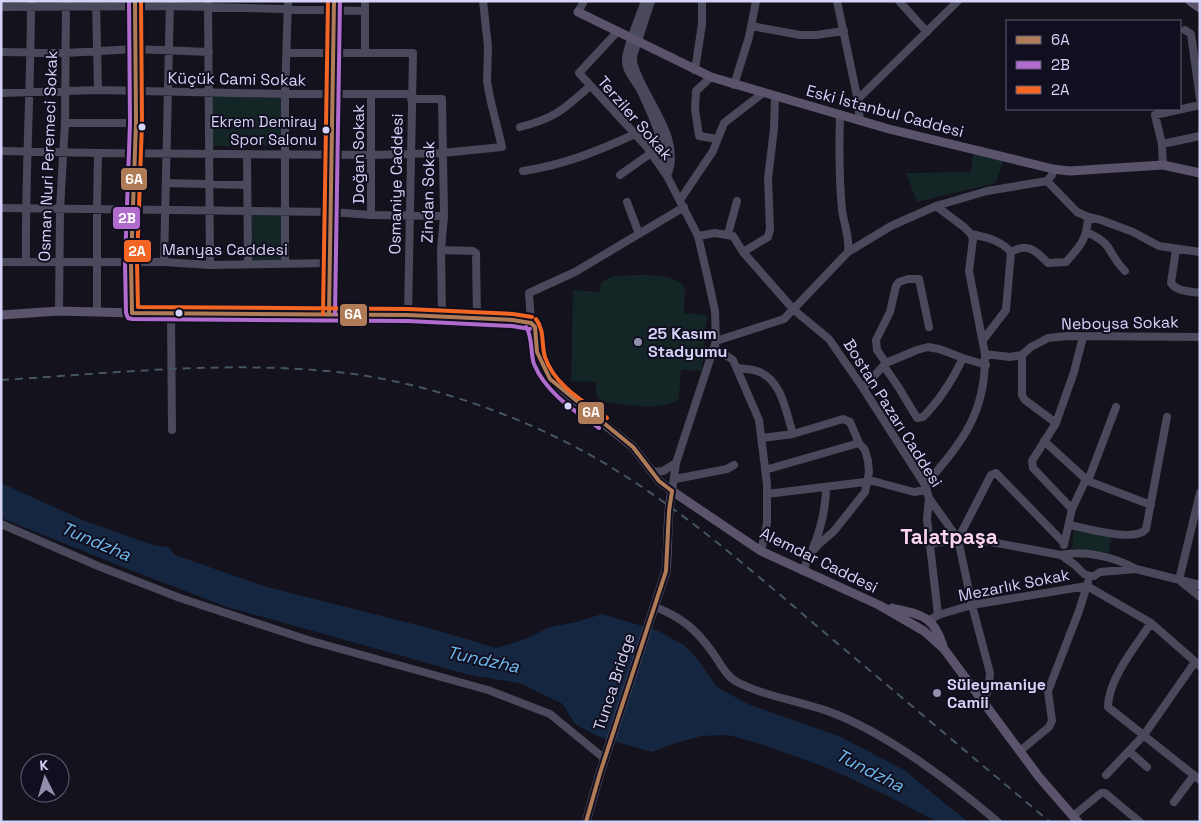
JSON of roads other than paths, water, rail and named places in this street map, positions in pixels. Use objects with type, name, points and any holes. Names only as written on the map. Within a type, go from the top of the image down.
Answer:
[{"type":"main road","points":[[1190,1],[1200,8]]},
{"type":"main road","name":"Eski İstanbul Caddesi","points":[[578,12],[711,77],[860,121],[1053,169],[1070,171],[1164,165],[1200,173]]},
{"type":"main road","points":[[1,315],[97,312],[408,315],[524,320],[532,323]]},
{"type":"main road","name":"Alemdar Caddesi","points":[[532,323],[535,327],[537,352],[550,379],[633,447],[659,481],[760,551],[879,605]]},
{"type":"main road","name":"Tunca Bridge","points":[[586,822],[666,570],[668,547],[667,522],[672,491]]},
{"type":"main road","points":[[879,605],[930,617],[942,640],[944,650]]},
{"type":"main road","points":[[879,605],[919,627],[944,650],[1053,794],[1076,819]]},
{"type":"main road","points":[[919,627],[916,620],[930,617]]},
{"type":"street","points":[[287,52],[365,52],[366,1]]},
{"type":"street","points":[[1,151],[372,155],[502,147],[488,90],[488,47],[483,1]]},
{"type":"street","points":[[578,12],[584,1]]},
{"type":"street","points":[[635,40],[645,1]]},
{"type":"street","points":[[651,1],[635,40],[627,54],[626,64],[646,104],[662,144],[667,176]]},
{"type":"street","points":[[695,70],[702,24],[702,1]]},
{"type":"street","points":[[734,85],[756,1]]},
{"type":"street","points":[[837,1],[858,99],[860,121]]},
{"type":"street","points":[[899,1],[927,32]]},
{"type":"street","points":[[858,99],[958,1]]},
{"type":"street","points":[[1,7],[31,4],[170,3],[334,5],[365,11]]},
{"type":"street","points":[[164,262],[170,3]]},
{"type":"street","points":[[26,261],[25,208],[30,92],[31,4]]},
{"type":"street","name":"Osman Nuri Peremeci Sokak","points":[[59,312],[60,209],[65,123],[66,4]]},
{"type":"street","points":[[96,4],[98,90]]},
{"type":"street","points":[[132,313],[132,210],[136,123],[135,4]]},
{"type":"street","points":[[208,4],[210,265]]},
{"type":"street","points":[[285,263],[288,5]]},
{"type":"street","points":[[328,314],[334,5]]},
{"type":"street","points":[[751,26],[800,35],[816,35],[844,30]]},
{"type":"street","points":[[1185,30],[1191,34],[1200,99]]},
{"type":"street","name":"Terziler Sokak","points":[[617,32],[579,73],[651,153],[667,176],[682,204],[698,236],[715,311],[715,345]]},
{"type":"street","points":[[1,52],[65,53],[135,49],[209,52]]},
{"type":"street","name":"Osmaniye Caddesi","points":[[365,52],[413,53],[408,315]]},
{"type":"street","points":[[711,77],[696,91],[695,109],[699,136],[717,139]]},
{"type":"street","points":[[520,127],[551,118],[564,110],[590,86]]},
{"type":"street","name":"Küçük Cami Sokak","points":[[1,92],[135,90],[411,96]]},
{"type":"street","points":[[532,323],[529,293],[574,272],[639,234],[682,204],[713,151],[724,123],[763,93]]},
{"type":"street","name":"Doğan Sokak","points":[[371,215],[372,94]]},
{"type":"street","name":"Zindan Sokak","points":[[411,96],[442,99],[444,216],[441,250],[442,317]]},
{"type":"street","points":[[744,252],[768,237],[770,229],[768,178],[774,129],[775,96]]},
{"type":"street","points":[[1181,109],[1200,105]]},
{"type":"street","points":[[1164,165],[1162,144],[1155,114],[1175,110]]},
{"type":"street","points":[[840,115],[839,177],[843,215],[849,242],[848,252]]},
{"type":"street","points":[[65,123],[136,123]]},
{"type":"street","points":[[523,172],[546,168],[592,154],[635,134]]},
{"type":"street","points":[[1162,144],[1200,136]]},
{"type":"street","points":[[97,312],[96,209],[98,153]]},
{"type":"street","points":[[620,175],[651,153]]},
{"type":"street","points":[[247,154],[248,264]]},
{"type":"street","points":[[715,345],[784,319],[848,252],[892,226],[936,206],[987,191],[1047,181],[1052,175],[1053,169]]},
{"type":"street","points":[[1047,181],[1077,212],[1088,218],[1101,220],[1133,232],[1159,246],[1200,252]]},
{"type":"street","points":[[166,184],[247,185]]},
{"type":"street","points":[[698,236],[715,233],[728,234],[737,201]]},
{"type":"street","points":[[627,202],[639,234]]},
{"type":"street","points":[[930,617],[927,491],[971,425],[980,398],[986,365],[969,271],[973,239],[964,227],[936,206]]},
{"type":"street","points":[[1,208],[285,211],[444,216]]},
{"type":"street","points":[[1011,252],[1018,248],[1027,248],[1037,252],[1048,263],[1066,262],[1082,245],[1087,232],[1088,218]]},
{"type":"street","points":[[1087,232],[1099,238],[1125,271]]},
{"type":"street","name":"Bostan Pazarı Caddesi","points":[[728,234],[733,236],[744,252],[794,310],[829,339],[863,388],[958,539],[972,605],[990,674],[989,686],[984,702]]},
{"type":"street","points":[[971,234],[989,238],[1011,252]]},
{"type":"street","points":[[1176,249],[1171,283],[1173,287],[1200,293]]},
{"type":"street","points":[[441,250],[473,251],[476,253],[477,318]]},
{"type":"street","points":[[983,340],[1006,310],[1011,252]]},
{"type":"street","name":"Manyas Caddesi","points":[[1,262],[97,261],[210,265],[330,263]]},
{"type":"street","points":[[929,327],[919,279],[908,279],[899,282],[896,286],[890,312],[876,340],[877,350],[917,418],[923,417],[941,398],[963,358]]},
{"type":"street","points":[[171,314],[172,430]]},
{"type":"street","name":"Neboysa Sokak","points":[[1022,355],[1031,347],[1048,338],[1067,336],[1200,336]]},
{"type":"street","points":[[1072,509],[1033,468],[1032,461],[1056,423],[1074,372],[1083,337]]},
{"type":"street","points":[[715,345],[733,360],[759,420],[767,494],[767,522],[760,551]]},
{"type":"street","points":[[672,491],[676,463],[715,345]]},
{"type":"street","points":[[863,388],[885,364],[928,347],[986,365]]},
{"type":"street","points":[[985,354],[1010,357],[1022,355],[1022,395],[1025,400],[1056,423]]},
{"type":"street","points":[[737,368],[758,371],[767,377],[779,390],[793,434]]},
{"type":"street","points":[[1061,555],[1072,509],[1087,480],[1116,407]]},
{"type":"street","points":[[1069,526],[1123,535],[1143,533],[1146,529],[1167,417]]},
{"type":"street","points":[[762,438],[793,434],[843,420],[850,422],[859,443],[865,450],[869,472],[866,492],[834,531],[810,554]]},
{"type":"street","points":[[1044,441],[1087,480],[1150,505]]},
{"type":"street","points":[[765,470],[859,443]]},
{"type":"street","points":[[652,472],[663,471],[676,463]]},
{"type":"street","points":[[675,479],[727,470],[734,465]]},
{"type":"street","points":[[958,539],[991,475],[996,473],[1064,543]]},
{"type":"street","points":[[767,494],[867,481],[885,483],[914,492],[927,491]]},
{"type":"street","points":[[803,571],[820,530],[826,500],[826,486]]},
{"type":"street","points":[[1179,580],[1196,520],[1200,493]]},
{"type":"street","points":[[1,524],[98,566],[180,598],[308,640],[488,690],[550,714],[605,759]]},
{"type":"street","points":[[929,544],[958,539],[975,539],[1061,555],[1088,554],[1129,565],[1136,569],[1200,585]]},
{"type":"street","points":[[1081,571],[1081,561],[1088,554]]},
{"type":"street","points":[[1061,555],[1090,576],[1100,572],[1136,569]]},
{"type":"street","points":[[1098,556],[1103,563],[1100,572]]},
{"type":"street","points":[[1020,751],[1049,728],[1052,721],[1048,691],[1079,611],[1090,576]]},
{"type":"street","points":[[1179,580],[1200,597]]},
{"type":"street","name":"Mezarlık Sokak","points":[[930,617],[972,605],[1087,586],[1151,624],[1198,664]]},
{"type":"street","points":[[654,611],[674,614],[693,628],[735,681],[757,690],[836,714],[870,730],[938,775],[998,822]]},
{"type":"street","points":[[1151,624],[1118,673],[1108,707],[1197,778],[1174,802]]},
{"type":"street","points":[[1106,776],[1144,735],[1198,664]]},
{"type":"street","points":[[1130,752],[1147,767]]},
{"type":"street","points":[[1076,819],[1100,793],[1105,793],[1140,822]]},
{"type":"water","name":"Tundzha","points":[[1,483],[85,521],[153,545],[168,547],[175,555],[267,587],[429,628],[496,648],[523,640],[550,627],[602,614],[656,630],[684,645],[699,661],[717,687],[748,704],[841,737],[904,770],[968,822],[938,822],[830,769],[764,745],[728,735],[701,736],[652,752],[602,738],[575,724],[563,704],[519,683],[470,675],[227,607],[1,518]]},
{"type":"railway","points":[[1,380],[222,367],[310,370],[354,374],[424,388],[494,410],[528,424],[592,456],[622,474],[701,530],[1050,822]]},
{"type":"place","name":"Ekrem Demiray Spor Salonu","points":[[326,130]]},
{"type":"place","name":"25 Kasım Stadyumu","points":[[638,342]]},
{"type":"place","name":"Süleymaniye Camii","points":[[937,693]]},
{"type":"district","name":"Talatpaşa","points":[[949,536]]}]
